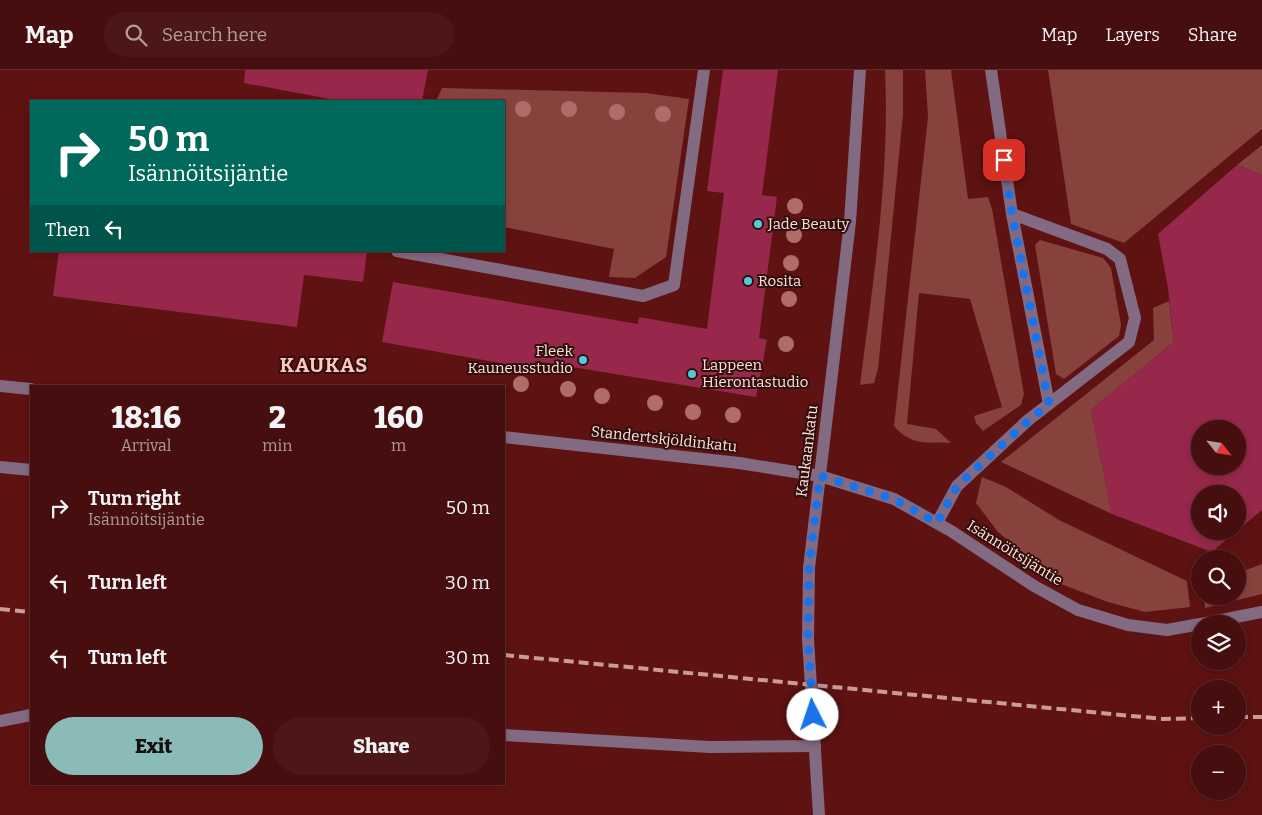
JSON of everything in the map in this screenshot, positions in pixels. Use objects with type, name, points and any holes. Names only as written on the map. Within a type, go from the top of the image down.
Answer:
[{"type":"street","points":[[402,252],[643,296],[674,285],[704,70]]},
{"type":"street","name":"Kaukaankatu","points":[[820,815],[808,639],[809,568],[850,222],[860,70]]},
{"type":"street","points":[[991,70],[1012,214],[1049,404]]},
{"type":"street","points":[[937,523],[957,486],[1028,421],[1129,342],[1135,318],[1120,259],[1107,249],[1012,214]]},
{"type":"street","points":[[0,386],[30,389]]},
{"type":"street","name":"Standertskjöldinkatu","points":[[505,437],[739,463],[820,476]]},
{"type":"street","points":[[0,467],[30,470]]},
{"type":"street","name":"Isännöitsijäntie","points":[[820,476],[894,499],[937,523],[1034,586],[1078,610],[1128,626],[1167,630],[1191,626]]},
{"type":"street","name":"Isännöitsijäntie","points":[[1246,615],[1262,612]]},
{"type":"street","points":[[0,721],[30,715]]},
{"type":"street","points":[[505,735],[710,747],[815,746]]},
{"type":"shaded area","points":[[885,70],[903,70],[903,114],[878,369],[874,383],[860,385],[883,189],[886,110]]},
{"type":"shaded area","points":[[925,70],[951,70],[968,199],[988,197],[992,209],[1024,394],[1021,405],[983,431],[976,423],[974,416],[1002,407],[970,299],[919,293],[907,424],[936,429],[951,443],[913,440],[894,426],[928,117]]},
{"type":"shaded area","points":[[1048,70],[1262,70],[1262,129],[1124,243],[1071,224]]},
{"type":"shaded area","points":[[442,88],[646,93],[689,99],[666,257],[635,278],[609,277],[614,249],[505,227],[505,100],[436,100]]},
{"type":"shaded area","points":[[1262,145],[1262,175],[1237,165]]},
{"type":"shaded area","points":[[1040,240],[1103,258],[1111,268],[1121,325],[1119,336],[1064,379],[1056,374],[1035,245]]},
{"type":"shaded area","points":[[1169,301],[1174,342],[1091,410],[1112,514],[1001,462],[1154,340],[1153,308]]},
{"type":"shaded area","points":[[982,477],[1006,487],[1059,520],[1187,581],[1190,607],[1145,612],[1108,602],[1061,584],[998,532],[976,503]]},
{"type":"shaded area","points":[[1262,564],[1262,594],[1246,598],[1246,570]]},
{"type":"shaded area","points":[[1205,605],[1217,605],[1205,608]]},
{"type":"building","points":[[245,70],[428,70],[422,100],[336,100],[244,83]]},
{"type":"building","points":[[723,70],[778,70],[762,195],[777,197],[759,338],[767,340],[756,397],[535,361],[534,369],[382,342],[393,282],[638,324],[639,317],[707,329],[724,193],[707,191]]},
{"type":"building","points":[[1237,165],[1262,175],[1262,510],[1246,523],[1246,485],[1191,485],[1191,540],[1226,540],[1214,550],[1207,550],[1112,514],[1091,410],[1174,342],[1168,288],[1158,234]]},
{"type":"building","points":[[59,252],[367,252],[363,282],[304,275],[297,327],[53,296]]},
{"type":"railway","points":[[0,609],[30,612]]},
{"type":"railway","points":[[505,655],[1163,719],[1191,718]]},
{"type":"railway","points":[[1246,717],[1262,717]]},
{"type":"place","name":"Jade Beauty","points":[[758,224]]},
{"type":"place","name":"Rosita","points":[[748,281]]},
{"type":"place","name":"Fleek Kauneusstudio","points":[[583,360]]},
{"type":"place","name":"Lappeen Hierontastudio","points":[[692,374]]},
{"type":"district","name":"KAUKAS","points":[[324,365]]},
{"type":"route","points":[[813,715],[808,639],[809,568],[820,476],[887,496],[937,523],[957,486],[1049,404],[1012,214],[1004,160]]}]
